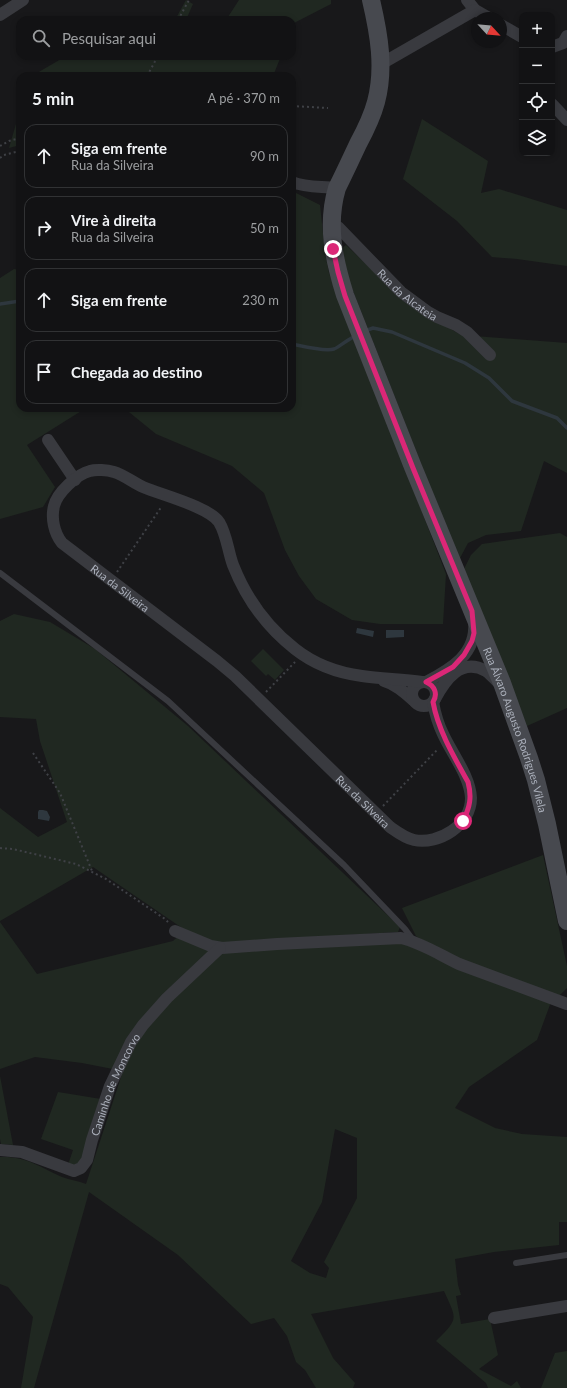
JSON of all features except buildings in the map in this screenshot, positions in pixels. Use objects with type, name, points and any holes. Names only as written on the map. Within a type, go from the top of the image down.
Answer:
[{"type":"main road","name":"Rua Álvaro Augusto Rodrigues Vilela","points":[[372,0],[378,32],[381,64],[378,92],[370,122],[337,188],[332,209],[333,249],[345,296],[366,345],[413,468],[504,687],[536,780],[547,824],[567,921]]},
{"type":"street","points":[[0,15],[23,0]]},
{"type":"street","points":[[467,0],[478,12]]},
{"type":"street","points":[[381,64],[475,10]]},
{"type":"street","points":[[507,29],[519,37]]},
{"type":"street","points":[[555,47],[563,43],[567,36]]},
{"type":"street","points":[[555,107],[567,120]]},
{"type":"street","points":[[296,183],[303,186],[325,186],[337,188]]},
{"type":"street","name":"Rua da Alcateia","points":[[332,224],[338,227],[401,292],[428,312],[456,325],[467,332],[490,355]]},
{"type":"street","points":[[48,440],[75,480]]},
{"type":"street","name":"Rua da Silveira","points":[[375,678],[406,679],[424,682],[430,684],[435,690],[434,700],[436,717],[445,738],[468,782],[471,799],[470,808],[458,827],[435,839],[423,841],[414,840],[398,833],[258,700],[235,676],[62,543],[57,537],[54,529],[53,508],[55,502],[62,490],[89,471],[114,472],[145,488],[201,509],[216,518],[222,528],[232,564],[238,577],[257,610],[283,639],[303,654],[332,669],[389,682],[403,691],[415,702],[445,738]]},
{"type":"street","points":[[464,655],[472,641],[474,633],[472,611]]},
{"type":"street","points":[[476,668],[484,663],[488,650],[482,645],[476,644],[472,646],[453,667],[415,685],[412,696],[415,702],[426,706],[434,700],[442,685],[453,674],[468,667],[486,672],[504,687]]},
{"type":"street","points":[[175,931],[211,946],[220,948],[361,939],[401,938],[414,941],[459,964],[567,1004]]},
{"type":"street","name":"Caminho de Moncorvo","points":[[0,1150],[22,1152],[74,1171],[81,1168],[87,1160],[110,1086],[131,1042],[143,1025],[167,998],[220,948]]},
{"type":"street","points":[[494,1318],[567,1306]]},
{"type":"lane","points":[[0,572],[168,701],[344,865],[405,929],[414,941]]},
{"type":"lane","points":[[516,1263],[567,1255]]},
{"type":"path","points":[[180,16],[190,0]]},
{"type":"path","points":[[149,72],[156,60]]},
{"type":"path","points":[[296,106],[328,108]]},
{"type":"path","points":[[0,146],[16,139]]},
{"type":"path","points":[[0,158],[4,155],[16,152]]},
{"type":"path","points":[[111,581],[169,497]]},
{"type":"path","points":[[258,700],[303,654]]},
{"type":"path","points":[[376,813],[433,753],[445,738]]},
{"type":"path","points":[[33,753],[60,793],[92,872]]},
{"type":"path","points":[[0,848],[13,849],[76,864],[106,880],[165,919],[175,931]]},
{"type":"shaded area","points":[[186,0],[193,4],[188,16],[177,16]]},
{"type":"shaded area","points":[[239,0],[331,0],[331,4],[296,22],[296,16],[229,16]]},
{"type":"shaded area","points":[[59,60],[279,60],[275,72],[39,72]]},
{"type":"shaded area","points":[[422,119],[488,161],[481,193],[499,189],[567,210],[567,266],[492,257],[457,221],[403,179]]},
{"type":"shaded area","points":[[16,124],[16,146],[9,148]]},
{"type":"shaded area","points":[[296,193],[320,205],[325,252],[329,273],[446,574],[443,624],[380,624],[352,620],[316,599],[299,576],[285,550],[264,493],[232,466],[156,434],[129,412],[296,412]]},
{"type":"shaded area","points":[[346,245],[409,305],[461,335],[567,343],[567,473],[544,461],[521,531],[486,535],[468,543],[459,560],[340,258],[341,249]]},
{"type":"shaded area","points":[[14,269],[16,269],[16,412],[80,412],[27,445],[55,487],[43,507],[0,519],[0,278]]},
{"type":"shaded area","points":[[560,533],[567,537],[567,708],[527,726],[464,569],[471,555],[482,544]]},
{"type":"shaded area","points":[[14,614],[50,622],[95,649],[188,726],[400,927],[398,932],[349,935],[399,942],[551,1002],[537,1040],[469,1087],[455,1108],[495,1128],[522,1134],[567,1137],[567,1222],[559,1222],[559,1245],[494,1252],[455,1259],[458,1285],[461,1295],[456,1296],[461,1324],[490,1319],[498,1355],[479,1369],[511,1386],[517,1381],[521,1388],[488,1388],[486,1383],[436,1341],[449,1328],[454,1318],[444,1291],[311,1314],[333,1358],[355,1383],[353,1388],[316,1388],[305,1370],[296,1362],[287,1336],[274,1318],[251,1324],[178,1255],[89,1192],[34,1388],[21,1388],[33,1317],[8,1287],[0,1284],[0,1157],[25,1160],[62,1177],[86,1184],[123,1071],[82,1063],[35,1057],[0,1069],[0,922],[37,974],[173,941],[185,930],[93,867],[0,921],[0,808],[38,837],[67,822],[40,741],[36,719],[0,717],[0,621]],"holes":[[[335,1129],[357,1138],[357,1198],[324,1262],[329,1268],[326,1278],[310,1273],[291,1261],[322,1202]]]},
{"type":"shaded area","points":[[357,628],[374,631],[373,637],[356,633]]},
{"type":"shaded area","points":[[386,630],[404,630],[404,637],[386,638]]},
{"type":"shaded area","points":[[263,649],[284,670],[275,680],[268,674],[266,676],[251,661]]},
{"type":"shaded area","points":[[39,810],[47,811],[50,817],[49,821],[38,819]]},
{"type":"shaded area","points":[[543,855],[567,966],[567,988],[558,997],[439,951],[416,936],[402,908]]},
{"type":"shaded area","points":[[0,1076],[13,1145],[1,1144],[0,1139]]},
{"type":"shaded area","points":[[58,1092],[101,1099],[81,1162],[72,1166],[68,1165],[73,1150],[41,1139]]},
{"type":"shaded area","points":[[567,1351],[567,1388],[541,1388],[555,1353]]},
{"type":"waterway","points":[[0,304],[16,302]]},
{"type":"waterway","points":[[365,331],[373,328],[392,332],[465,363],[489,378],[512,401],[557,418],[567,428]]},
{"type":"waterway","points":[[296,345],[330,350],[356,336]]},
{"type":"route","points":[[333,249],[345,296],[366,345],[413,468],[472,611],[474,633],[472,641],[464,655],[453,667],[426,682],[435,690],[436,694],[433,702],[436,717],[470,789],[470,808],[463,821]]}]
